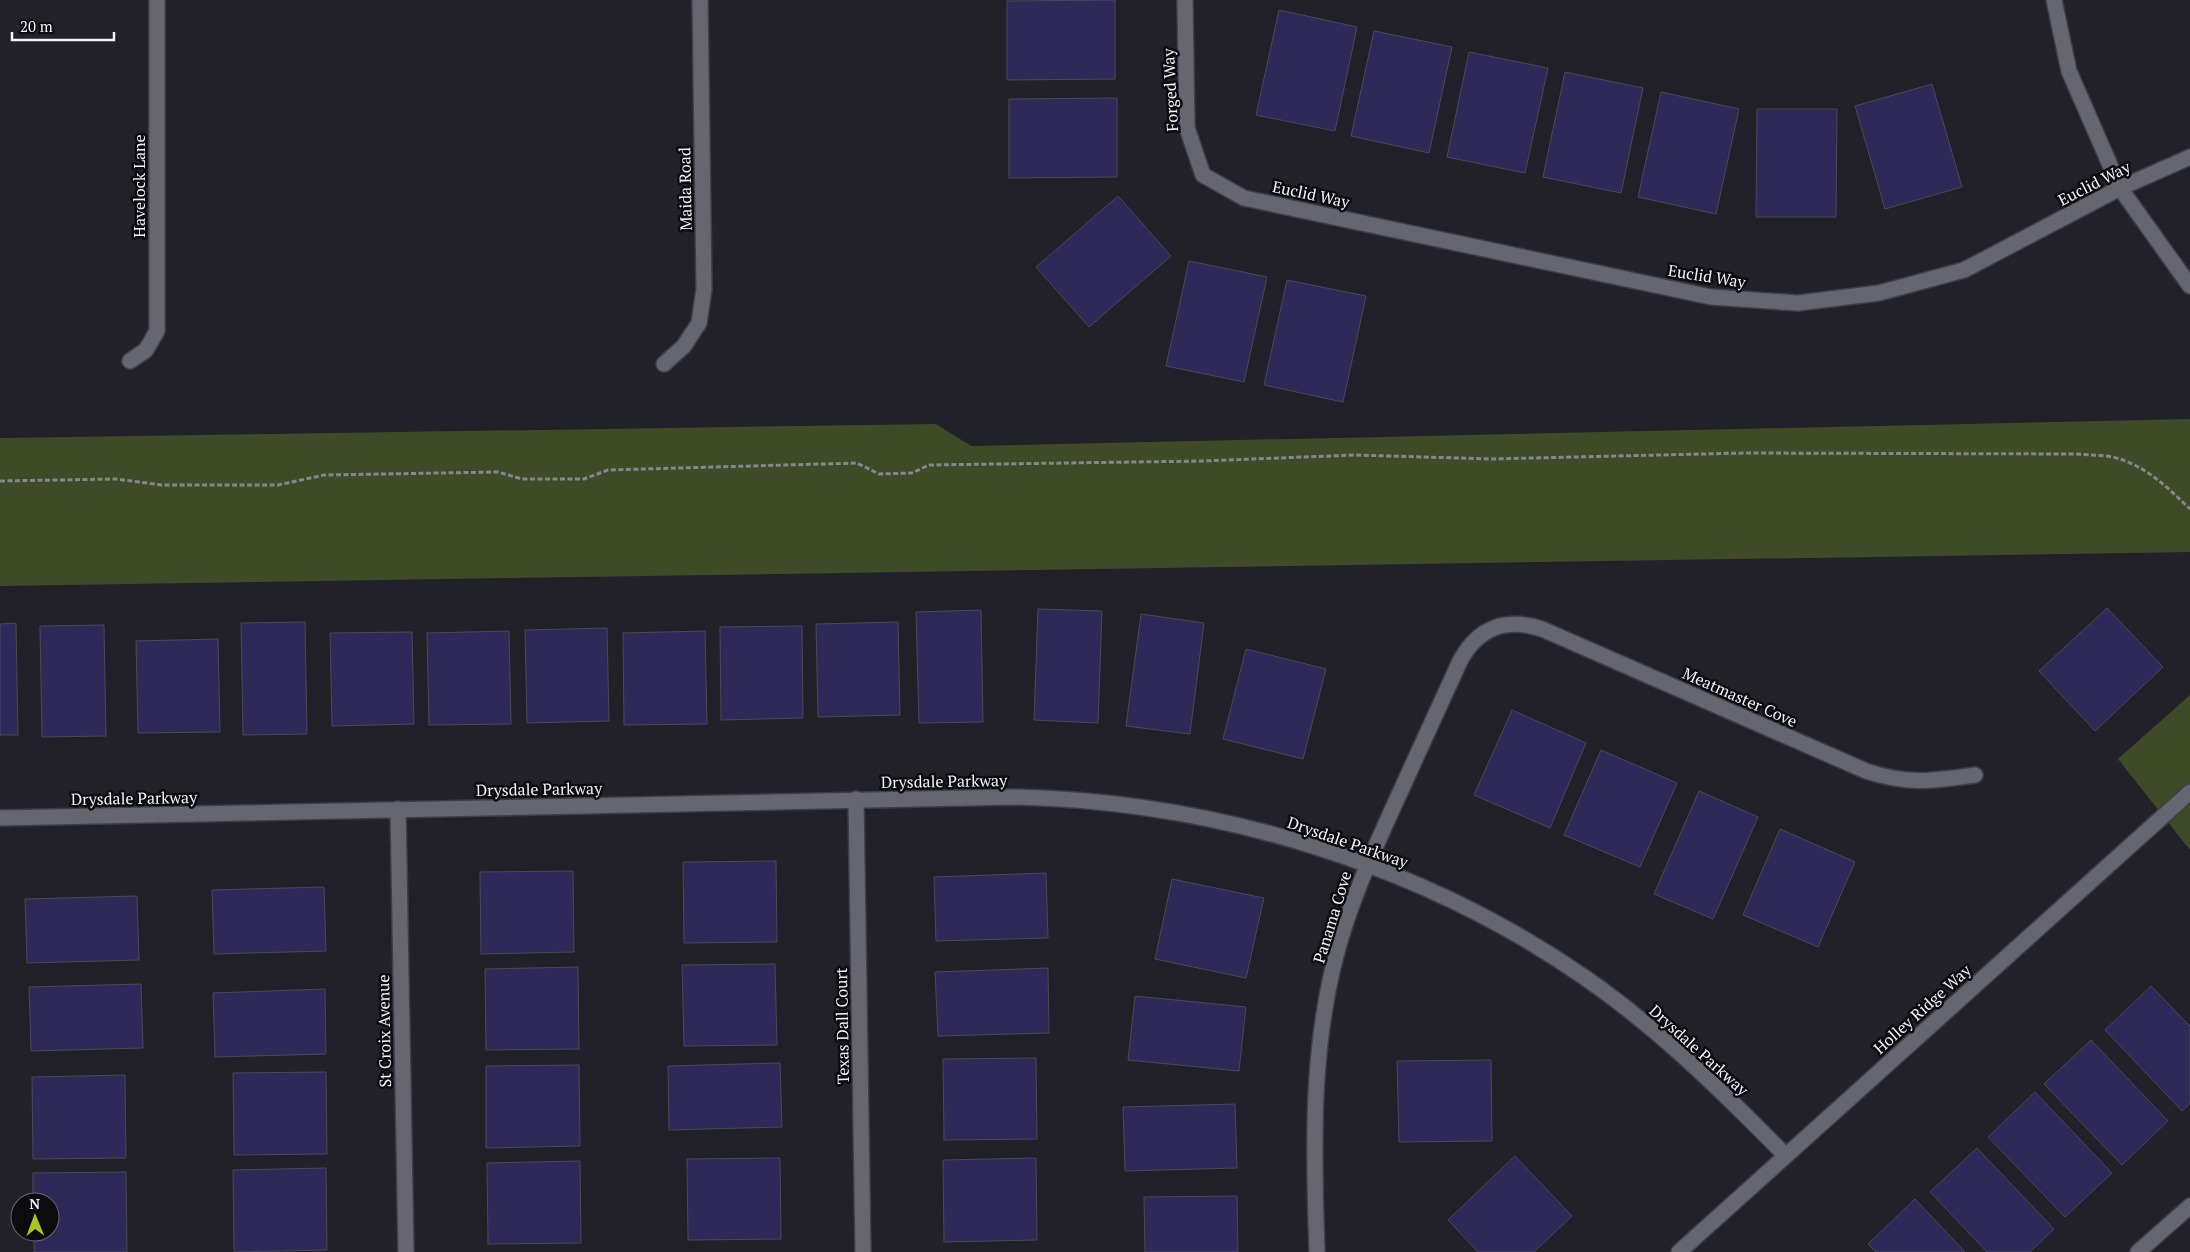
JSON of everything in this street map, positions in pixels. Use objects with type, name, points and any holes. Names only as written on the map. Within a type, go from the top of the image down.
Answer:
[{"type":"street","name":"Havelock Lane","points":[[130,362],[146,350],[157,331],[157,0]]},
{"type":"street","name":"Maida Road","points":[[664,364],[684,346],[699,323],[704,289],[700,0]]},
{"type":"street","name":"Forged Way","points":[[1185,0],[1187,128],[1203,175]]},
{"type":"street","points":[[2054,0],[2069,71],[2120,188],[2190,286]]},
{"type":"street","name":"Euclid Way","points":[[1203,175],[1244,198],[1711,297],[1798,303],[1879,293],[1964,270],[2120,188],[2190,157]]},
{"type":"street","name":"Meatmaster Cove","points":[[1495,627],[1518,624],[1542,629],[1866,772],[1884,777],[1928,782],[1975,775]]},
{"type":"street","name":"Panama Cove","points":[[1318,1252],[1314,1183],[1315,1104],[1322,1030],[1344,926],[1367,866],[1460,662],[1474,641],[1495,627]]},
{"type":"street","name":"Holley Ridge Way","points":[[1679,1252],[2190,792]]},
{"type":"street","name":"Drysdale Parkway","points":[[0,818],[856,799],[1045,798],[1143,806],[1254,828],[1367,866],[1427,889],[1467,908],[1584,977],[1618,1002],[1688,1060],[1785,1156]]},
{"type":"street","name":"Texas Dall Court","points":[[856,799],[863,1252]]},
{"type":"street","name":"St Croix Avenue","points":[[398,809],[406,1252]]},
{"type":"street","points":[[2138,1252],[2190,1206]]},
{"type":"path","points":[[0,481],[116,479],[162,485],[278,484],[324,474],[498,472],[522,479],[584,479],[608,470],[857,463],[879,474],[904,474],[912,473],[929,465],[1202,461],[1355,455],[1491,459],[1744,453],[2077,454],[2112,457],[2136,465],[2164,484],[2190,509]]},
{"type":"green space","points":[[2190,419],[2190,552],[0,586],[0,438],[936,424],[971,446]]},
{"type":"green space","points":[[2190,695],[2190,850],[2118,759]]},
{"type":"building","points":[[1115,0],[1115,79],[1007,80],[1007,1]]},
{"type":"building","points":[[1279,10],[1357,27],[1335,131],[1256,115]]},
{"type":"building","points":[[1374,31],[1452,47],[1429,153],[1351,136]]},
{"type":"building","points":[[1469,52],[1548,68],[1525,173],[1447,157]]},
{"type":"building","points":[[1565,72],[1643,88],[1621,193],[1543,177]]},
{"type":"building","points":[[1932,84],[1962,187],[1885,209],[1855,106]]},
{"type":"building","points":[[1661,92],[1739,109],[1716,214],[1638,197]]},
{"type":"building","points":[[1117,98],[1117,177],[1009,178],[1009,99]]},
{"type":"building","points":[[1757,109],[1837,109],[1836,217],[1756,217]]},
{"type":"building","points":[[1118,196],[1171,256],[1089,327],[1036,267]]},
{"type":"building","points":[[1189,261],[1267,277],[1244,382],[1166,366]]},
{"type":"building","points":[[1287,280],[1366,296],[1343,402],[1264,385]]},
{"type":"building","points":[[2107,608],[2163,667],[2095,731],[2039,671]]},
{"type":"building","points":[[1038,609],[1102,611],[1098,723],[1034,720]]},
{"type":"building","points":[[981,610],[983,722],[919,723],[916,612]]},
{"type":"building","points":[[1141,614],[1204,623],[1190,734],[1126,726]]},
{"type":"building","points":[[305,622],[307,734],[243,735],[241,623]]},
{"type":"building","points":[[898,622],[900,715],[818,717],[816,624]]},
{"type":"building","points":[[16,623],[18,735],[0,735],[0,624]]},
{"type":"building","points":[[104,625],[106,736],[42,737],[40,626]]},
{"type":"building","points":[[802,626],[803,718],[721,720],[720,627]]},
{"type":"building","points":[[607,628],[609,721],[527,723],[525,630]]},
{"type":"building","points":[[509,631],[511,724],[429,725],[427,633]]},
{"type":"building","points":[[705,631],[707,724],[624,725],[623,633]]},
{"type":"building","points":[[412,632],[414,724],[332,726],[330,633]]},
{"type":"building","points":[[218,639],[220,732],[138,733],[136,641]]},
{"type":"building","points":[[1246,649],[1326,669],[1303,759],[1223,739]]},
{"type":"building","points":[[1512,710],[1586,743],[1550,828],[1474,795]]},
{"type":"building","points":[[1601,750],[1677,783],[1640,867],[1564,835]]},
{"type":"building","points":[[1699,791],[1758,817],[1713,919],[1654,894]]},
{"type":"building","points":[[1780,829],[1855,862],[1818,947],[1743,915]]},
{"type":"building","points":[[776,861],[777,942],[684,943],[683,862]]},
{"type":"building","points":[[573,871],[574,952],[481,954],[480,872]]},
{"type":"building","points":[[1046,873],[1048,938],[936,941],[934,877]]},
{"type":"building","points":[[1172,879],[1264,898],[1246,978],[1155,959]]},
{"type":"building","points":[[324,887],[326,951],[214,954],[212,890]]},
{"type":"building","points":[[137,896],[139,960],[27,963],[25,899]]},
{"type":"building","points":[[775,964],[777,1045],[684,1046],[682,965]]},
{"type":"building","points":[[578,967],[579,1049],[486,1050],[485,969]]},
{"type":"building","points":[[1048,968],[1049,1033],[938,1036],[935,972]]},
{"type":"building","points":[[141,984],[143,1048],[31,1051],[29,987]]},
{"type":"building","points":[[2151,986],[2190,1026],[2190,1103],[2182,1111],[2105,1030]]},
{"type":"building","points":[[325,989],[326,1054],[215,1057],[213,993]]},
{"type":"building","points":[[1135,996],[1246,1007],[1239,1071],[1128,1060]]},
{"type":"building","points":[[2091,1040],[2168,1121],[2122,1165],[2044,1084]]},
{"type":"building","points":[[1036,1058],[1037,1139],[944,1140],[943,1059]]},
{"type":"building","points":[[1491,1060],[1492,1141],[1399,1142],[1397,1061]]},
{"type":"building","points":[[780,1063],[782,1127],[669,1130],[668,1066]]},
{"type":"building","points":[[579,1065],[580,1146],[486,1148],[486,1066]]},
{"type":"building","points":[[326,1072],[327,1154],[234,1155],[233,1073]]},
{"type":"building","points":[[125,1075],[126,1158],[33,1159],[32,1077]]},
{"type":"building","points":[[2035,1092],[2112,1173],[2065,1217],[1988,1137]]},
{"type":"building","points":[[1235,1104],[1237,1168],[1125,1171],[1123,1107]]},
{"type":"building","points":[[1977,1148],[2054,1229],[2030,1252],[1987,1252],[1930,1192]]},
{"type":"building","points":[[1515,1156],[1572,1216],[1534,1252],[1478,1252],[1448,1220]]},
{"type":"building","points":[[780,1158],[781,1239],[688,1240],[687,1159]]},
{"type":"building","points":[[1036,1158],[1037,1240],[944,1242],[943,1160]]},
{"type":"building","points":[[580,1161],[581,1243],[488,1244],[487,1163]]},
{"type":"building","points":[[326,1168],[327,1250],[234,1252],[233,1170]]},
{"type":"building","points":[[126,1172],[127,1252],[34,1252],[34,1242],[60,1242],[60,1192],[33,1192],[33,1173]]},
{"type":"building","points":[[1237,1196],[1238,1252],[1145,1252],[1144,1197]]},
{"type":"building","points":[[1915,1199],[1965,1252],[1876,1252],[1868,1244]]}]
